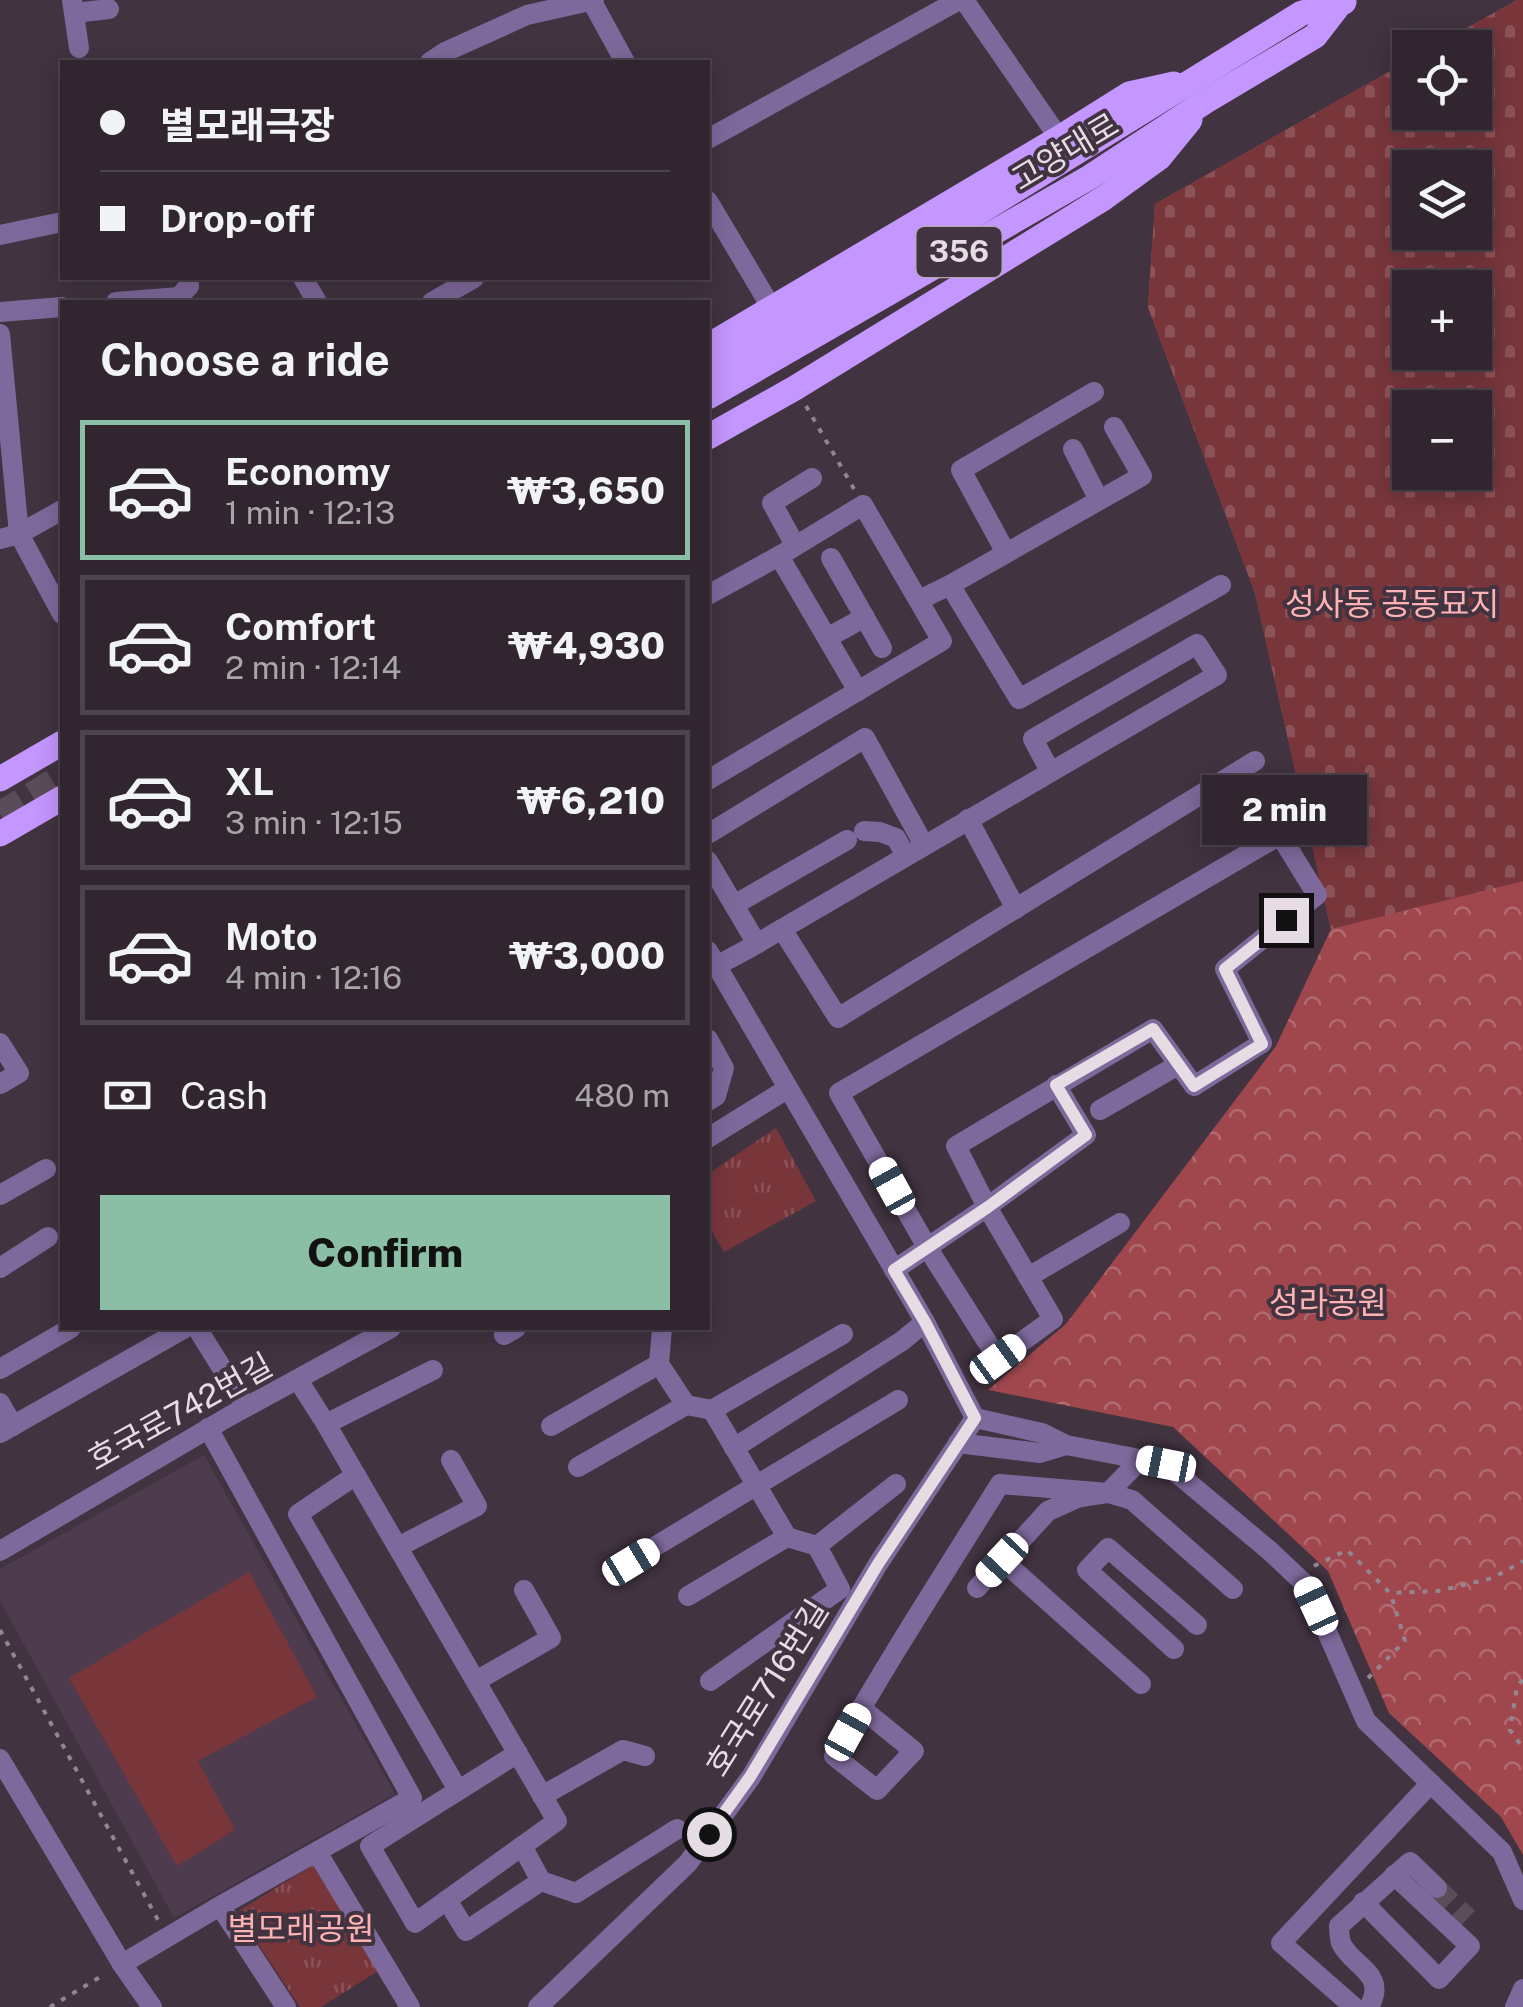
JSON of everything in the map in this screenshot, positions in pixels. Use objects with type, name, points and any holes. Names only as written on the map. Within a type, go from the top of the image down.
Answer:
[{"type":"main road","name":"고양대로","points":[[710,395],[1090,177],[1302,12],[1344,2]]},
{"type":"main road","points":[[710,345],[1130,94],[1200,90]]},
{"type":"main road","points":[[710,436],[796,388],[1104,198],[1159,158],[1200,90]]},
{"type":"main road","name":"고양대로","points":[[710,373],[942,235],[1200,90]]},
{"type":"main road","points":[[0,779],[60,744]]},
{"type":"main road","points":[[0,834],[60,799]]},
{"type":"street","points":[[433,60],[527,15],[592,0],[624,60]]},
{"type":"street","points":[[710,138],[962,0],[1060,138]]},
{"type":"street","points":[[79,48],[73,6],[109,9]]},
{"type":"street","points":[[710,204],[770,308]]},
{"type":"street","points":[[0,234],[60,222]]},
{"type":"street","points":[[141,300],[178,297],[188,286],[188,280]]},
{"type":"street","points":[[436,300],[470,280]]},
{"type":"street","points":[[0,312],[60,307]]},
{"type":"street","points":[[0,334],[10,537],[60,611]]},
{"type":"street","points":[[1006,554],[961,470],[1094,392]]},
{"type":"street","points":[[919,600],[1142,476],[1114,427]]},
{"type":"street","points":[[1073,449],[1099,500]]},
{"type":"street","points":[[812,478],[772,504],[787,550],[827,638],[858,691]]},
{"type":"street","points":[[710,593],[864,506],[942,641],[710,779]]},
{"type":"street","points":[[10,537],[60,511]]},
{"type":"street","points":[[831,558],[882,648]]},
{"type":"street","points":[[950,586],[1019,700],[1221,585]]},
{"type":"street","points":[[827,638],[866,618]]},
{"type":"street","points":[[1050,772],[1033,739],[1198,644],[1217,675],[757,944],[712,958],[925,1322],[975,1418],[1042,1433],[1066,1445],[1166,1464],[1270,1551],[1307,1586],[1366,1721],[1502,1852],[1523,1900]]},
{"type":"street","points":[[710,833],[865,738],[915,851]]},
{"type":"street","points":[[782,929],[838,1018],[1256,761]]},
{"type":"street","points":[[968,819],[1016,909]]},
{"type":"street","points":[[734,905],[855,835],[880,832],[915,851]]},
{"type":"street","points":[[1280,834],[1317,895],[1225,969],[1262,1044],[1194,1086],[1153,1029],[1056,1085],[956,1146],[1054,1318],[998,1359],[927,1247],[839,1093],[1280,834]]},
{"type":"street","points":[[710,865],[757,944]]},
{"type":"street","points":[[710,1043],[724,1068],[716,1096],[710,1100]]},
{"type":"street","points":[[0,1044],[19,1073],[0,1084]]},
{"type":"street","points":[[1100,1110],[1178,1064]]},
{"type":"street","points":[[894,1270],[1086,1135],[1056,1085]]},
{"type":"street","points":[[710,1137],[787,1089]]},
{"type":"street","points":[[0,1195],[46,1169]]},
{"type":"street","points":[[1028,1277],[1120,1223]]},
{"type":"street","points":[[0,1268],[48,1237]]},
{"type":"street","points":[[734,1448],[902,1341],[925,1322]]},
{"type":"street","points":[[0,1369],[68,1330]]},
{"type":"street","points":[[0,1403],[6,1430],[181,1330]]},
{"type":"street","points":[[198,1330],[246,1406]]},
{"type":"street","name":"호국로742번길","points":[[0,1551],[246,1406],[387,1330]]},
{"type":"street","points":[[662,1330],[659,1364],[686,1405]]},
{"type":"street","points":[[578,1467],[686,1405],[712,1410],[844,1334]]},
{"type":"street","points":[[550,1426],[659,1364]]},
{"type":"street","points":[[326,1424],[433,1370]]},
{"type":"street","points":[[298,1380],[356,1475],[518,1753],[557,1821],[416,1922],[370,1846],[518,1753]]},
{"type":"street","points":[[631,1562],[898,1400]]},
{"type":"street","points":[[710,1681],[840,1588],[817,1546],[787,1538],[712,1410]]},
{"type":"street","name":"호국로716번길","points":[[538,2007],[688,1862],[750,1777],[878,1564],[975,1418]]},
{"type":"street","points":[[122,1964],[412,1798],[208,1428]]},
{"type":"street","points":[[958,1444],[1040,1453],[1066,1445]]},
{"type":"street","points":[[977,1588],[1048,1511],[1077,1498],[1108,1493],[1141,1459]]},
{"type":"street","points":[[398,1548],[478,1506],[451,1460]]},
{"type":"street","points":[[356,1475],[298,1514],[458,1790]]},
{"type":"street","points":[[817,1546],[896,1484]]},
{"type":"street","points":[[861,1708],[1000,1484],[1108,1493],[1132,1500],[1234,1589]]},
{"type":"street","points":[[688,1596],[787,1538]]},
{"type":"street","points":[[1174,1649],[1087,1570],[1108,1548],[1197,1625]]},
{"type":"street","points":[[1002,1560],[1141,1684]]},
{"type":"street","points":[[476,1681],[551,1638],[524,1590]]},
{"type":"street","points":[[542,1796],[623,1750],[645,1756]]},
{"type":"street","points":[[0,1759],[122,1964],[152,2007]]},
{"type":"street","points":[[1354,2007],[1281,1943],[1431,1783]]},
{"type":"street","points":[[522,1846],[541,1881],[576,1893],[677,1829]]},
{"type":"street","points":[[317,1852],[410,2007]]},
{"type":"street","points":[[1369,2007],[1375,1996],[1374,1984],[1370,1974],[1340,1942],[1339,1926],[1410,1862],[1437,1888]]},
{"type":"street","points":[[1363,1902],[1439,1978],[1470,1946],[1394,1875]]},
{"type":"street","points":[[446,1900],[466,1931],[541,1881]]},
{"type":"street","points":[[220,1906],[286,2007]]},
{"type":"street","points":[[1514,2007],[1523,1990]]},
{"type":"path","points":[[796,388],[864,506]]},
{"type":"path","points":[[1319,1564],[1347,1550],[1390,1593],[1406,1641],[1372,1675]]},
{"type":"path","points":[[1390,1593],[1438,1590],[1493,1578],[1523,1561]]},
{"type":"path","points":[[0,1630],[167,1937]]},
{"type":"path","points":[[1523,1680],[1517,1686],[1510,1730],[1523,1748]]},
{"type":"path","points":[[50,2007],[122,1964]]},
{"type":"shaded area","points":[[204,1455],[395,1794],[174,1918],[0,1601],[0,1569]]},
{"type":"green space","name":"성라공원","points":[[1523,0],[1514,883],[1523,881],[1523,1855],[1501,1817],[1389,1713],[1328,1571],[1173,1427],[988,1390],[1066,1324],[1276,1046],[1331,929],[1255,593],[1148,307],[1155,204],[1392,70],[1392,130],[1492,130],[1492,30],[1463,30]]},
{"type":"green space","name":"성사동 공동묘지","points":[[1523,0],[1523,881],[1331,929],[1255,593],[1148,307],[1155,204],[1392,70],[1392,130],[1492,130],[1492,30],[1463,30]]},
{"type":"green space","points":[[776,1128],[816,1201],[724,1252],[710,1228],[710,1173]]},
{"type":"green space","points":[[249,1572],[317,1697],[198,1761],[235,1830],[177,1866],[69,1678]]},
{"type":"green space","name":"별모래공원","points":[[313,1865],[378,1971],[321,2007],[300,2007],[237,1912]]},
{"type":"tunnel","points":[[0,814],[60,777]]},
{"type":"tunnel","points":[[1437,1888],[1468,1918]]},
{"type":"route","points":[[709,1834],[750,1777],[878,1564],[975,1418],[894,1270],[1086,1135],[1056,1085],[1153,1029],[1194,1086],[1262,1044],[1225,969],[1286,920]]}]
